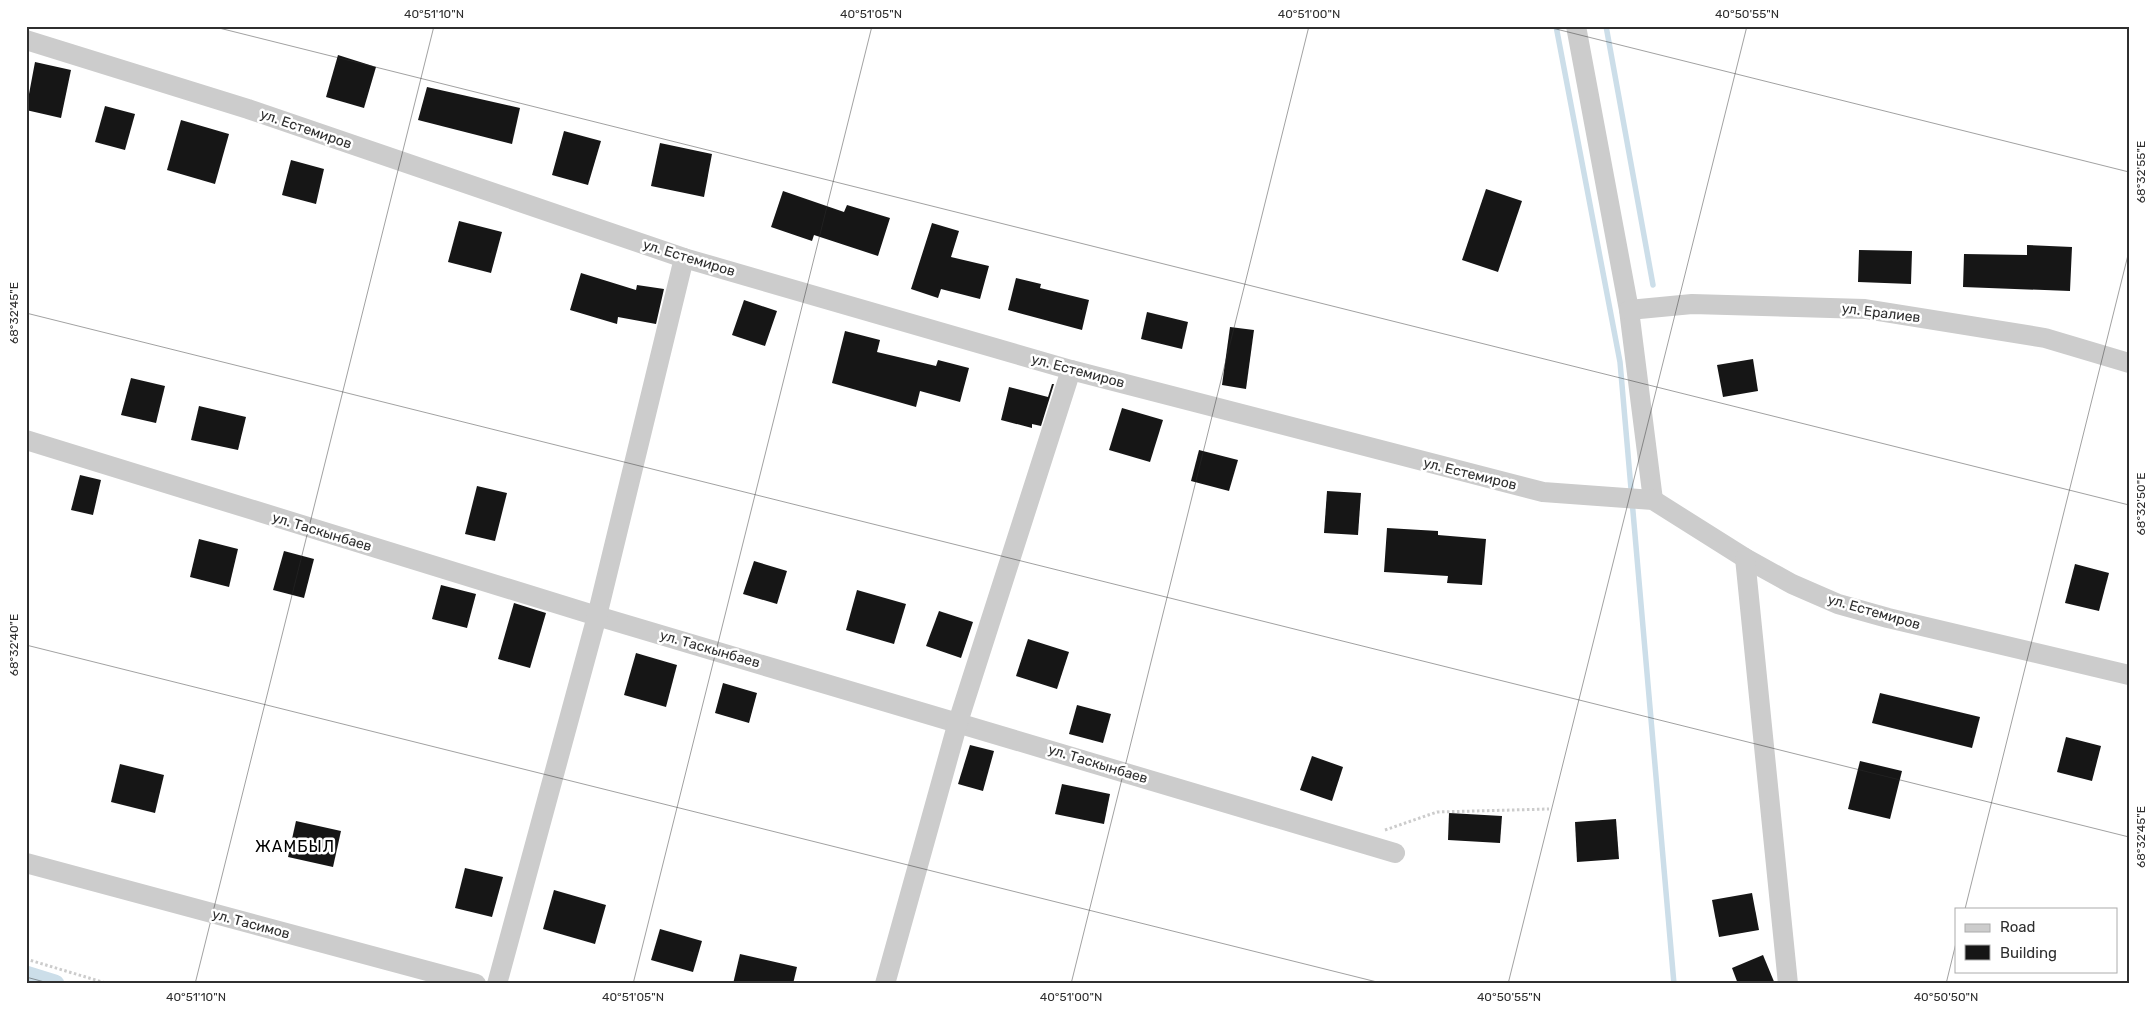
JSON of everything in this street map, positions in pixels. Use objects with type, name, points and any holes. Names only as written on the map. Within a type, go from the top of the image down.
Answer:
[{"type":"street","points":[[1576,26],[1629,310],[1653,500]]},
{"type":"street","name":"ул. Естемиров","points":[[26,40],[248,109],[684,258],[1070,370],[1543,492],[1653,500],[1745,558],[1792,584],[1838,604],[1888,618],[2129,676]]},
{"type":"street","points":[[497,984],[597,616],[684,258]]},
{"type":"street","name":"ул. Ералиев","points":[[1629,310],[1692,304],[1865,309],[2045,338],[2129,363]]},
{"type":"street","points":[[885,984],[958,722],[1070,370]]},
{"type":"street","name":"ул. Таскынбаев","points":[[26,440],[597,616],[1395,853]]},
{"type":"street","points":[[1745,558],[1788,984]]},
{"type":"street","name":"ул. Тасимов","points":[[26,863],[476,984]]},
{"type":"path","points":[[1382,831],[1437,812],[1549,809]]},
{"type":"path","points":[[26,960],[110,984]]},
{"type":"building","points":[[338,55],[376,67],[364,108],[326,97]]},
{"type":"building","points":[[35,62],[71,70],[61,118],[26,110]]},
{"type":"building","points":[[427,87],[520,108],[512,144],[418,120]]},
{"type":"building","points":[[105,106],[135,114],[125,150],[95,142]]},
{"type":"building","points":[[181,120],[229,134],[215,184],[167,170]]},
{"type":"building","points":[[564,131],[601,141],[588,185],[552,175]]},
{"type":"building","points":[[660,143],[712,154],[704,197],[651,186]]},
{"type":"building","points":[[291,160],[324,169],[316,204],[282,195]]},
{"type":"building","points":[[1486,189],[1522,201],[1498,272],[1462,260]]},
{"type":"building","points":[[783,191],[844,212],[847,205],[890,218],[878,256],[814,235],[812,241],[771,227]]},
{"type":"building","points":[[459,221],[502,232],[491,273],[448,262]]},
{"type":"building","points":[[932,223],[959,231],[951,257],[989,266],[980,299],[941,289],[938,298],[911,289]]},
{"type":"building","points":[[2027,245],[2072,247],[2070,291],[1963,287],[1964,254],[2027,255]]},
{"type":"building","points":[[1859,250],[1912,251],[1911,284],[1858,282]]},
{"type":"building","points":[[581,273],[636,290],[637,285],[664,289],[656,324],[618,317],[617,324],[570,310]]},
{"type":"building","points":[[1016,278],[1041,284],[1040,288],[1089,300],[1082,330],[1008,310]]},
{"type":"building","points":[[744,300],[777,311],[765,346],[732,335]]},
{"type":"building","points":[[1147,312],[1188,322],[1182,349],[1141,339]]},
{"type":"building","points":[[1230,327],[1254,330],[1246,389],[1222,385]]},
{"type":"building","points":[[845,331],[880,340],[877,352],[936,366],[938,360],[969,368],[960,402],[920,391],[916,407],[832,383]]},
{"type":"building","points":[[1753,359],[1758,391],[1723,397],[1717,365]]},
{"type":"building","points":[[131,378],[165,386],[156,423],[121,415]]},
{"type":"building","points":[[1052,384],[1054,384],[1041,426],[1032,424],[1032,428],[1001,420],[1009,387],[1048,397]]},
{"type":"building","points":[[199,406],[246,417],[238,450],[191,440]]},
{"type":"building","points":[[1122,408],[1163,420],[1150,462],[1109,450]]},
{"type":"building","points":[[1199,450],[1238,460],[1229,491],[1191,481]]},
{"type":"building","points":[[80,475],[101,480],[93,515],[71,510]]},
{"type":"building","points":[[477,486],[507,493],[495,541],[465,534]]},
{"type":"building","points":[[1327,491],[1361,493],[1358,535],[1324,533]]},
{"type":"building","points":[[1387,528],[1438,531],[1438,535],[1486,539],[1482,585],[1447,583],[1448,576],[1384,572]]},
{"type":"building","points":[[199,539],[238,549],[229,587],[190,577]]},
{"type":"building","points":[[284,551],[314,559],[304,598],[273,590]]},
{"type":"building","points":[[754,561],[787,571],[777,604],[743,594]]},
{"type":"building","points":[[2075,564],[2109,573],[2099,611],[2065,603]]},
{"type":"building","points":[[441,585],[476,594],[467,628],[432,619]]},
{"type":"building","points":[[857,590],[906,604],[894,644],[846,630]]},
{"type":"building","points":[[514,603],[546,613],[530,668],[498,659]]},
{"type":"building","points":[[939,611],[973,622],[961,658],[926,646]]},
{"type":"building","points":[[1028,639],[1069,652],[1057,689],[1016,676]]},
{"type":"building","points":[[636,653],[677,665],[666,707],[624,695]]},
{"type":"building","points":[[723,683],[757,693],[749,723],[715,713]]},
{"type":"building","points":[[1880,693],[1980,717],[1972,748],[1872,723]]},
{"type":"building","points":[[1077,705],[1111,714],[1103,743],[1069,734]]},
{"type":"building","points":[[2066,737],[2101,746],[2092,781],[2057,772]]},
{"type":"building","points":[[970,745],[994,751],[983,791],[958,784]]},
{"type":"building","points":[[1312,756],[1343,767],[1332,801],[1300,790]]},
{"type":"building","points":[[1860,761],[1902,771],[1890,819],[1848,809]]},
{"type":"building","points":[[120,764],[164,775],[155,813],[111,802]]},
{"type":"building","points":[[1062,784],[1110,794],[1104,824],[1055,814]]},
{"type":"building","points":[[1449,813],[1502,816],[1500,843],[1448,840]]},
{"type":"building","points":[[1616,819],[1619,859],[1577,862],[1575,822]]},
{"type":"building","points":[[296,821],[341,831],[333,867],[288,857]]},
{"type":"building","points":[[465,868],[503,877],[492,917],[455,908]]},
{"type":"building","points":[[554,890],[606,905],[595,944],[543,929]]},
{"type":"building","points":[[1752,893],[1759,930],[1719,937],[1712,900]]},
{"type":"building","points":[[660,929],[702,941],[693,972],[651,960]]},
{"type":"building","points":[[740,954],[797,967],[793,984],[733,984]]},
{"type":"building","points":[[1763,955],[1775,984],[1738,984],[1732,968]]},
{"type":"waterway","points":[[1556,26],[1620,362],[1674,984]]},
{"type":"waterway","points":[[1606,26],[1653,285]]},
{"type":"waterway","points":[[26,975],[55,984]]},
{"type":"district","name":"ЖАМБЫЛ","points":[[295,846]]}]
